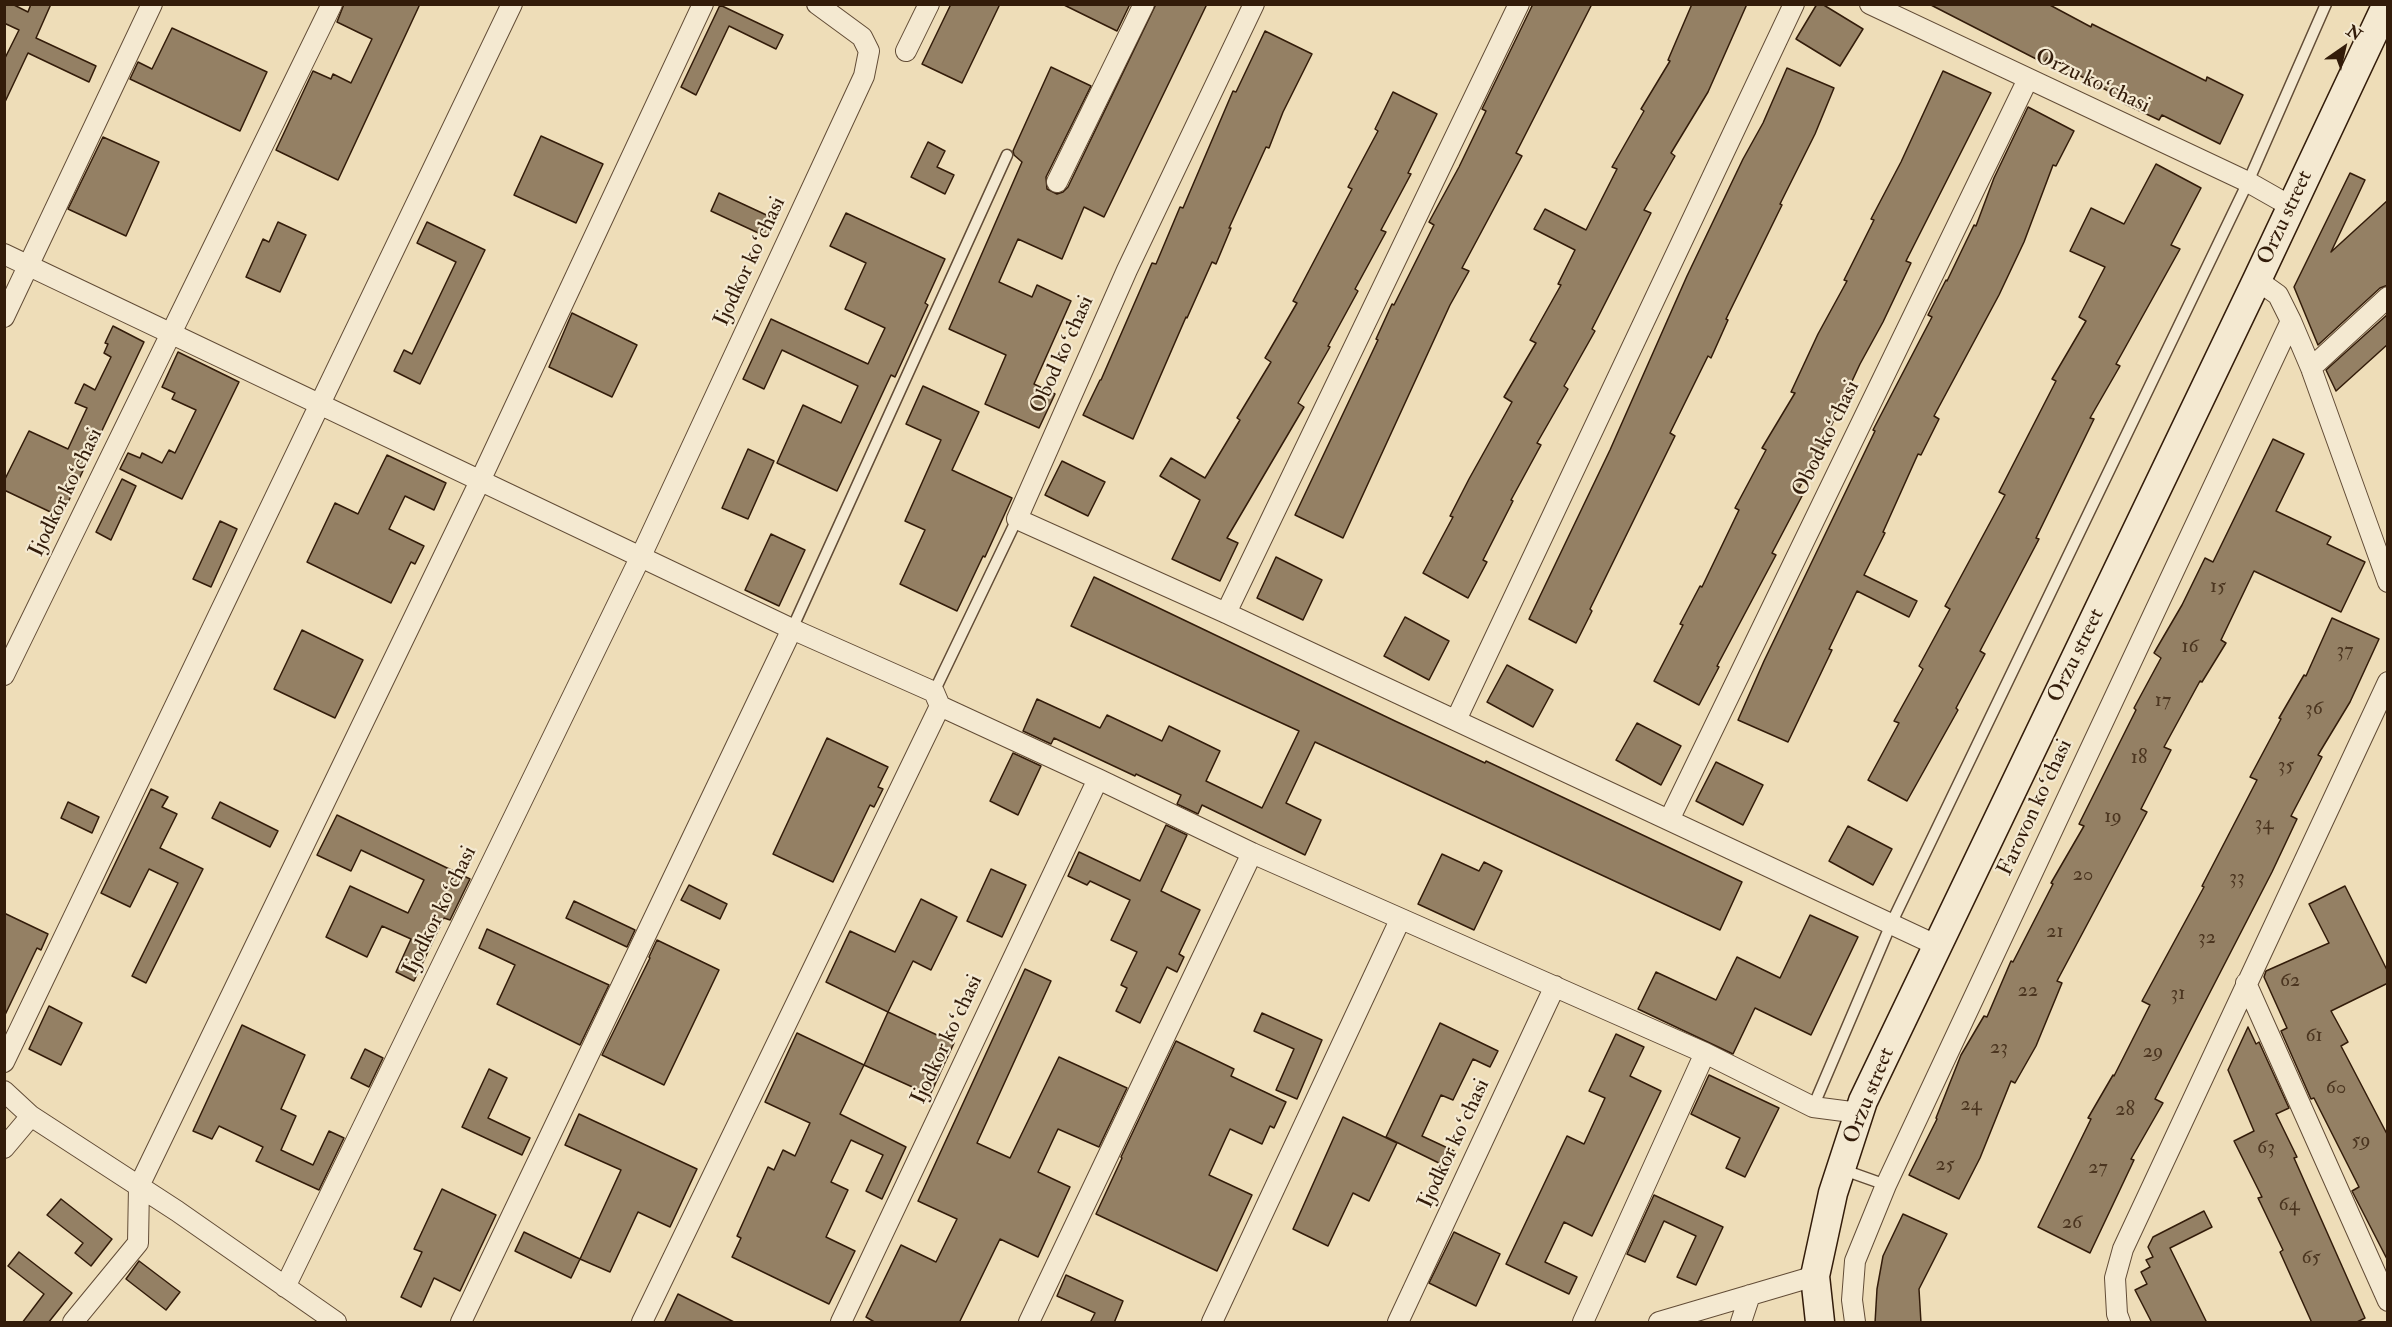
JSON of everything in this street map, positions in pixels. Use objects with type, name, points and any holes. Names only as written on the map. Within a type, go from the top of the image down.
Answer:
[{"type":"main road","name":"Orzu street","points":[[1820,1323],[1815,1276],[1833,1193],[1859,1113],[2387,4]]},
{"type":"street","points":[[4,317],[152,4]]},
{"type":"street","name":"Ijodkor koʻchasi","points":[[4,675],[332,4]]},
{"type":"street","points":[[4,1062],[512,4]]},
{"type":"street","points":[[73,1323],[138,1243],[139,1186],[480,481],[703,4]]},
{"type":"street","name":"Ijodkor koʻchasi","points":[[285,1287],[640,556],[864,76],[869,51],[862,37],[817,4]]},
{"type":"street","points":[[906,51],[929,4]]},
{"type":"street","points":[[1057,182],[1144,4]]},
{"type":"street","name":"Obod koʻchasi","points":[[1017,519],[1127,270],[1254,4]]},
{"type":"street","points":[[1226,613],[1519,4]]},
{"type":"street","points":[[1456,720],[1794,4]]},
{"type":"street","name":"Orzu koʻchasi","points":[[1870,4],[2248,182],[2292,207]]},
{"type":"street","name":"Obod koʻchasi","points":[[1669,820],[2028,79]]},
{"type":"street","points":[[4,254],[792,629],[1251,853],[1705,1053],[1813,1107],[1859,1113]]},
{"type":"street","points":[[2257,280],[2278,295],[2291,321],[2311,368],[2388,582]]},
{"type":"street","points":[[2311,368],[2388,297]]},
{"type":"street","name":"Farovon koʻchasi","points":[[1855,1323],[1852,1300],[1855,1261],[1886,1185],[2291,321]]},
{"type":"street","points":[[1017,519],[1226,613],[1938,946]]},
{"type":"street","points":[[461,1323],[792,629]]},
{"type":"street","points":[[2120,1323],[2117,1314],[2115,1278],[2123,1249],[2388,682]]},
{"type":"street","points":[[642,1323],[937,699]]},
{"type":"street","name":"Ijodkor koʻchasi","points":[[841,1323],[1098,779]]},
{"type":"street","points":[[1029,1323],[1251,853]]},
{"type":"street","points":[[1212,1323],[1400,920]]},
{"type":"street","points":[[2246,983],[2388,1301]]},
{"type":"street","name":"Ijodkor koʻchasi","points":[[1398,1323],[1555,987]]},
{"type":"street","points":[[1583,1323],[1705,1053]]},
{"type":"street","points":[[4,1091],[31,1116],[139,1186],[336,1323]]},
{"type":"street","points":[[4,1148],[31,1116]]},
{"type":"street","points":[[1659,1323],[1698,1317],[1750,1295],[1815,1276]]},
{"type":"street","points":[[1741,1323],[1750,1295]]},
{"type":"lane","points":[[1813,1107],[1891,924],[2248,182],[2326,4]]},
{"type":"lane","points":[[792,629],[1007,155]]},
{"type":"lane","points":[[937,699],[1017,519]]},
{"type":"lane","points":[[1841,1168],[1886,1185]]},
{"type":"building","points":[[4,4],[12,4],[28,12],[31,4],[51,4],[36,38],[96,66],[89,82],[28,53],[4,104],[4,60],[19,30],[4,23]]},
{"type":"building","points":[[344,4],[420,4],[338,180],[276,150],[313,71],[331,79],[333,74],[351,83],[372,39],[337,22]]},
{"type":"building","points":[[951,4],[1000,4],[962,83],[922,64]]},
{"type":"building","points":[[1062,4],[1130,4],[1117,31]]},
{"type":"building","points":[[1156,4],[1207,4],[1104,217],[1084,207],[1062,259],[1018,239],[999,282],[1032,297],[1037,285],[1071,301],[1034,384],[1055,394],[1039,428],[985,404],[1006,355],[949,329],[1022,162],[1013,151],[1051,67],[1091,86],[1046,177],[1047,189],[1057,194],[1068,187]]},
{"type":"building","points":[[1533,4],[1592,4],[1516,153],[1522,156],[1462,268],[1469,271],[1450,305],[1343,538],[1295,515],[1378,340],[1376,339],[1392,304],[1394,305],[1434,225],[1429,222],[1486,111],[1482,109]]},
{"type":"building","points":[[1692,4],[1747,4],[1708,92],[1671,153],[1675,156],[1644,210],[1651,213],[1592,329],[1595,331],[1564,386],[1568,389],[1537,443],[1541,445],[1511,500],[1513,501],[1483,560],[1487,562],[1468,598],[1423,573],[1453,517],[1450,516],[1469,479],[1512,402],[1504,397],[1536,343],[1530,340],[1561,285],[1558,284],[1575,250],[1534,229],[1545,209],[1586,230],[1617,169],[1612,167],[1644,111],[1641,109],[1670,61],[1668,60]]},
{"type":"building","points":[[1817,4],[1822,4],[1863,29],[1840,66],[1796,39]]},
{"type":"building","points":[[1929,4],[2048,4],[2091,27],[2092,24],[2206,81],[2207,77],[2243,95],[2220,144],[2162,115],[2159,120],[2123,103],[2125,100],[2047,58],[2044,63]]},
{"type":"building","points":[[720,5],[783,35],[776,49],[729,26],[696,95],[681,87]]},
{"type":"building","points":[[172,28],[267,72],[240,131],[130,79],[138,62],[152,69]]},
{"type":"building","points":[[1265,31],[1312,54],[1283,112],[1269,148],[1266,147],[1229,228],[1231,228],[1216,264],[1212,262],[1186,317],[1133,439],[1083,415],[1101,380],[1152,263],[1156,264],[1180,207],[1183,208],[1233,91],[1236,92]]},
{"type":"building","points":[[1787,68],[1834,88],[1815,134],[1780,204],[1782,205],[1726,319],[1728,320],[1711,358],[1708,356],[1670,433],[1675,436],[1590,609],[1592,611],[1576,643],[1529,619],[1610,450],[1687,276],[1743,159],[1763,123]]},
{"type":"building","points":[[1943,71],[1991,93],[1906,261],[1911,263],[1860,364],[1826,437],[1829,438],[1796,493],[1802,496],[1772,553],[1776,555],[1699,705],[1654,681],[1683,625],[1680,624],[1700,586],[1702,587],[1739,510],[1735,508],[1766,450],[1762,448],[1795,393],[1791,392],[1818,334],[1847,281],[1844,280],[1874,220],[1871,219],[1901,162]]},
{"type":"building","points":[[1393,92],[1437,114],[1408,173],[1411,174],[1381,230],[1386,232],[1355,289],[1358,291],[1298,403],[1304,407],[1227,538],[1238,543],[1220,581],[1172,559],[1200,500],[1160,476],[1171,458],[1205,478],[1240,420],[1237,418],[1271,362],[1265,358],[1297,303],[1293,301],[1352,189],[1348,187],[1378,131],[1375,129]]},
{"type":"building","points":[[2028,107],[2074,131],[2056,166],[2053,165],[2024,242],[1999,295],[1934,416],[1939,419],[1921,455],[1918,454],[1883,532],[1885,533],[1864,575],[1917,601],[1909,617],[1857,591],[1788,742],[1738,720],[1875,431],[1873,430],[1932,317],[1928,315],[1974,225],[1976,226],[1994,178]]},
{"type":"building","points":[[541,136],[603,164],[576,223],[514,195]]},
{"type":"building","points":[[103,137],[159,162],[126,236],[68,209]]},
{"type":"building","points":[[928,142],[945,151],[937,167],[954,175],[945,194],[911,177]]},
{"type":"building","points":[[2156,164],[2201,188],[2171,245],[2180,249],[2116,364],[2120,366],[2090,418],[2094,419],[2036,538],[2039,539],[1980,651],[1985,654],[1956,708],[1958,710],[1907,801],[1868,780],[1899,723],[1894,721],[1923,669],[1919,666],[1950,609],[1945,606],[2005,495],[1999,492],[2056,381],[2052,379],[2086,321],[2079,317],[2105,267],[2070,251],[2091,208],[2124,224]]},
{"type":"building","points":[[2350,173],[2365,180],[2331,252],[2388,200],[2388,285],[2380,288],[2318,345],[2294,287]]},
{"type":"building","points":[[719,193],[775,219],[767,237],[711,211]]},
{"type":"building","points":[[846,213],[945,259],[925,303],[928,305],[895,377],[891,375],[837,491],[777,463],[803,405],[841,423],[858,386],[782,350],[764,389],[743,379],[771,319],[868,364],[885,328],[845,309],[866,263],[830,246]]},
{"type":"building","points":[[278,222],[306,235],[280,292],[246,277],[263,239],[269,242]]},
{"type":"building","points":[[427,222],[485,250],[420,384],[394,371],[404,350],[412,354],[456,262],[417,243]]},
{"type":"building","points":[[572,313],[637,345],[612,397],[549,367]]},
{"type":"building","points":[[2388,314],[2388,344],[2336,391],[2326,370]]},
{"type":"building","points":[[113,326],[144,342],[61,517],[4,490],[4,481],[29,431],[68,449],[87,408],[75,403],[84,384],[95,390],[111,357],[104,353],[108,344],[105,343]]},
{"type":"building","points":[[178,352],[239,382],[182,499],[120,469],[128,453],[140,458],[142,453],[162,463],[169,450],[175,453],[196,410],[172,399],[175,393],[162,387]]},
{"type":"building","points":[[923,386],[979,412],[952,470],[1012,498],[957,611],[900,584],[925,530],[905,521],[941,440],[906,424]]},
{"type":"building","points":[[2273,439],[2304,454],[2276,511],[2331,537],[2327,544],[2365,562],[2341,612],[2254,571],[2221,640],[2226,643],[2202,682],[2200,681],[2164,747],[2171,750],[2141,809],[2147,812],[2057,981],[2062,983],[2036,1046],[2015,1083],[2011,1081],[1980,1158],[1959,1199],[1909,1175],[1937,1119],[1961,1055],[1984,1016],[1987,1017],[2011,961],[2013,962],[2053,884],[2051,883],[2084,826],[2079,824],[2136,710],[2134,708],[2161,658],[2154,653],[2182,605],[2205,558],[2213,562]]},
{"type":"building","points":[[748,449],[774,461],[748,519],[722,508]]},
{"type":"building","points":[[387,455],[446,483],[434,510],[405,496],[389,529],[424,546],[415,564],[411,562],[391,603],[307,562],[335,503],[358,514]]},
{"type":"building","points":[[1062,461],[1105,482],[1088,516],[1045,495]]},
{"type":"building","points":[[122,479],[136,486],[111,540],[96,532]]},
{"type":"building","points":[[220,521],[237,529],[211,587],[193,579]]},
{"type":"building","points":[[771,534],[805,550],[779,606],[745,590]]},
{"type":"building","points":[[1276,557],[1322,580],[1303,620],[1257,598]]},
{"type":"building","points":[[1094,577],[1395,721],[1485,763],[1486,761],[1742,882],[1720,930],[1315,742],[1286,803],[1321,820],[1305,855],[1202,805],[1198,814],[1177,804],[1181,795],[1136,774],[1135,776],[1054,738],[1051,744],[1023,731],[1037,699],[1100,728],[1107,715],[1162,741],[1169,726],[1220,751],[1206,781],[1262,808],[1299,731],[1071,626]]},
{"type":"building","points":[[1405,617],[1449,641],[1429,680],[1384,656]]},
{"type":"building","points":[[2332,618],[2379,639],[2350,702],[2318,755],[2322,757],[2291,816],[2297,819],[2272,872],[2155,1099],[2163,1103],[2131,1159],[2134,1160],[2090,1253],[2038,1227],[2091,1119],[2088,1118],[2114,1076],[2150,1005],[2142,1001],[2204,887],[2202,886],[2257,780],[2250,777],[2281,719],[2279,718],[2304,675],[2306,676]]},
{"type":"building","points":[[302,630],[363,660],[335,718],[274,689]]},
{"type":"building","points":[[1507,665],[1553,690],[1533,727],[1487,702]]},
{"type":"building","points":[[1637,723],[1681,746],[1661,785],[1616,760]]},
{"type":"building","points":[[827,738],[888,767],[878,787],[883,789],[874,807],[870,805],[833,882],[773,854]]},
{"type":"building","points":[[1013,753],[1041,766],[1018,815],[990,801]]},
{"type":"building","points":[[1716,762],[1763,785],[1743,825],[1696,801]]},
{"type":"building","points":[[151,789],[168,797],[162,807],[177,814],[160,848],[203,869],[146,983],[132,976],[178,883],[149,869],[130,907],[101,893]]},
{"type":"building","points":[[68,802],[99,817],[92,833],[61,818]]},
{"type":"building","points":[[220,802],[278,831],[270,847],[212,818]]},
{"type":"building","points":[[337,815],[470,879],[450,920],[444,918],[414,981],[396,972],[411,939],[382,926],[367,957],[326,937],[350,886],[408,913],[424,880],[361,850],[351,871],[317,855]]},
{"type":"building","points":[[1166,825],[1187,835],[1161,891],[1200,910],[1179,954],[1184,957],[1177,972],[1167,967],[1140,1023],[1116,1011],[1127,988],[1121,985],[1137,952],[1111,940],[1130,900],[1090,881],[1087,885],[1068,876],[1079,852],[1140,881]]},
{"type":"building","points":[[1848,826],[1892,849],[1873,885],[1829,861]]},
{"type":"building","points":[[1442,854],[1479,871],[1484,862],[1502,871],[1474,930],[1418,904]]},
{"type":"building","points":[[991,869],[1026,885],[1002,937],[967,921]]},
{"type":"building","points":[[689,885],[727,904],[720,919],[681,900]]},
{"type":"building","points":[[2345,886],[2388,972],[2388,983],[2331,1011],[2348,1042],[2341,1046],[2388,1136],[2388,1261],[2352,1191],[2359,1187],[2314,1098],[2311,1099],[2281,1031],[2287,1028],[2264,977],[2266,971],[2329,943],[2309,904]]},
{"type":"building","points":[[921,899],[957,917],[931,970],[913,961],[888,1012],[826,982],[850,931],[895,952]]},
{"type":"building","points":[[574,901],[635,930],[627,947],[566,918]]},
{"type":"building","points":[[4,913],[48,934],[41,950],[37,948],[4,1017]]},
{"type":"building","points":[[1810,915],[1858,937],[1811,1035],[1755,1008],[1733,1054],[1638,1009],[1656,972],[1716,1000],[1737,957],[1780,978]]},
{"type":"building","points":[[487,929],[609,985],[580,1045],[497,1004],[515,965],[479,948]]},
{"type":"building","points":[[657,940],[719,970],[664,1085],[602,1055]]},
{"type":"building","points":[[1025,969],[1051,981],[977,1143],[1010,1158],[1059,1057],[1127,1088],[1099,1147],[1058,1129],[1038,1172],[1070,1187],[1038,1257],[1000,1239],[959,1323],[876,1323],[866,1317],[901,1245],[936,1262],[957,1219],[918,1201]]},
{"type":"building","points":[[49,1006],[82,1023],[61,1065],[29,1049]]},
{"type":"building","points":[[888,1012],[954,1043],[930,1095],[864,1065]]},
{"type":"building","points":[[1262,1013],[1322,1040],[1297,1099],[1276,1090],[1294,1049],[1254,1031]]},
{"type":"building","points":[[1440,1023],[1498,1051],[1490,1067],[1473,1059],[1453,1100],[1441,1095],[1422,1136],[1454,1151],[1447,1167],[1386,1137]]},
{"type":"building","points":[[242,1025],[305,1055],[281,1109],[296,1116],[281,1150],[313,1165],[329,1131],[344,1138],[319,1190],[256,1161],[263,1147],[219,1126],[212,1139],[193,1131]]},
{"type":"building","points":[[2248,1027],[2256,1044],[2259,1042],[2289,1108],[2276,1114],[2297,1157],[2294,1158],[2365,1318],[2355,1323],[2312,1323],[2280,1252],[2283,1250],[2258,1198],[2262,1197],[2234,1141],[2254,1131],[2228,1070]]},
{"type":"building","points":[[797,1033],[864,1065],[840,1114],[906,1147],[882,1199],[866,1191],[883,1155],[851,1140],[831,1182],[848,1190],[826,1237],[855,1251],[829,1304],[732,1257],[741,1238],[737,1236],[768,1167],[774,1170],[783,1150],[795,1156],[810,1123],[765,1102]]},
{"type":"building","points":[[1616,1034],[1644,1047],[1630,1076],[1661,1091],[1592,1236],[1564,1222],[1545,1262],[1577,1277],[1569,1294],[1506,1264],[1567,1136],[1584,1144],[1605,1098],[1589,1091]]},
{"type":"building","points":[[1176,1041],[1234,1069],[1231,1076],[1286,1102],[1274,1128],[1270,1126],[1262,1144],[1230,1129],[1209,1175],[1252,1195],[1217,1271],[1096,1214]]},
{"type":"building","points":[[365,1049],[383,1058],[369,1087],[351,1078]]},
{"type":"building","points":[[489,1069],[507,1078],[488,1118],[530,1138],[522,1155],[462,1127]]},
{"type":"building","points":[[1709,1075],[1779,1108],[1745,1177],[1726,1168],[1740,1138],[1691,1114]]},
{"type":"building","points":[[579,1114],[697,1169],[670,1227],[638,1212],[610,1272],[580,1259],[621,1170],[565,1145]]},
{"type":"building","points":[[1343,1117],[1397,1143],[1369,1201],[1353,1193],[1328,1246],[1293,1229]]},
{"type":"building","points":[[442,1189],[496,1215],[460,1291],[434,1278],[421,1307],[401,1297],[422,1252],[414,1249]]},
{"type":"building","points":[[1654,1195],[1723,1227],[1696,1285],[1677,1277],[1696,1236],[1664,1221],[1645,1262],[1627,1254]]},
{"type":"building","points":[[61,1199],[112,1239],[91,1266],[75,1253],[83,1243],[47,1215]]},
{"type":"building","points":[[2204,1211],[2212,1227],[2170,1248],[2207,1323],[2152,1323],[2135,1290],[2147,1284],[2141,1272],[2150,1267],[2146,1260],[2153,1257],[2148,1247],[2153,1237]]},
{"type":"building","points":[[1903,1214],[1947,1234],[1919,1289],[1921,1323],[1875,1323],[1877,1289],[1883,1256]]},
{"type":"building","points":[[524,1232],[580,1259],[571,1278],[515,1251]]},
{"type":"building","points":[[1454,1232],[1500,1254],[1476,1306],[1429,1283]]},
{"type":"building","points":[[19,1252],[72,1293],[48,1323],[22,1323],[44,1294],[8,1266]]},
{"type":"building","points":[[139,1261],[180,1292],[166,1310],[126,1279]]},
{"type":"building","points":[[1066,1275],[1123,1301],[1114,1323],[1090,1323],[1095,1313],[1057,1296]]},
{"type":"building","points":[[678,1294],[736,1323],[664,1323]]}]
